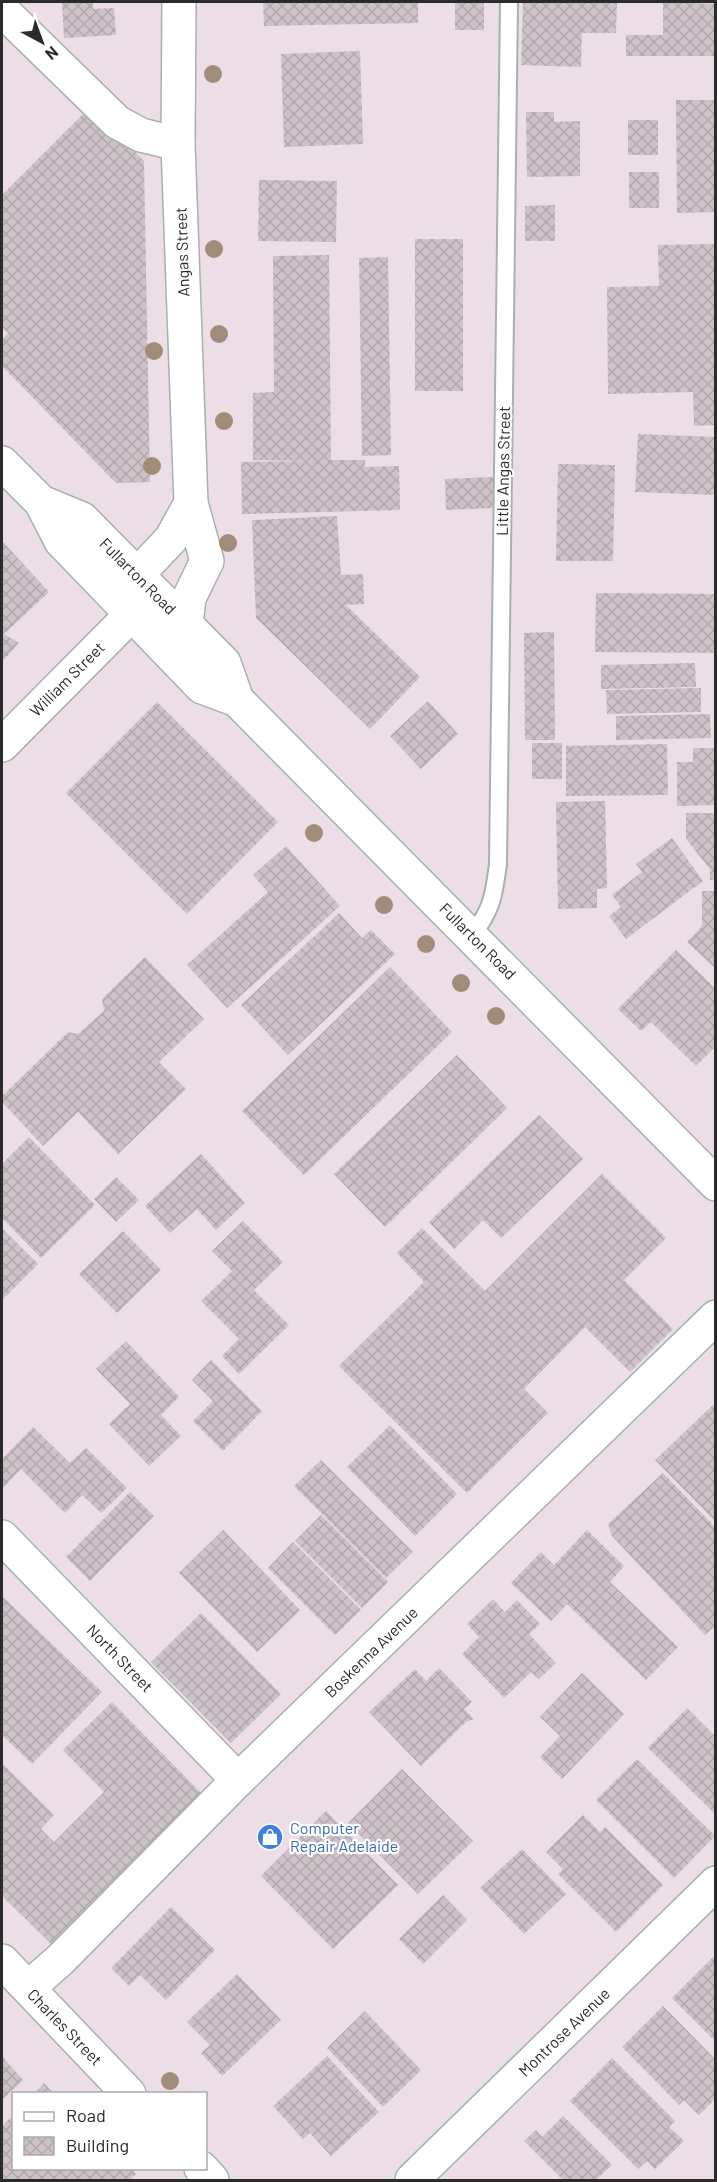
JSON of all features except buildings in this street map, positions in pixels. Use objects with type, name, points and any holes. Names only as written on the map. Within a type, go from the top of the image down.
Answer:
[{"type":"street","name":"Angas Street","points":[[179,2],[178,144],[191,503],[207,561],[189,598],[186,624]]},
{"type":"street","points":[[2,10],[117,122],[141,135],[178,144]]},
{"type":"street","name":"Fullarton Road","points":[[2,463],[41,502],[61,541],[202,687],[237,700],[716,1184]]},
{"type":"street","name":"Fullarton Road","points":[[41,502],[82,519],[186,624],[224,663],[237,700]]},
{"type":"street","points":[[137,575],[171,539],[191,503]]},
{"type":"street","name":"William Street","points":[[2,745],[132,614]]},
{"type":"street","name":"Boskenna Avenue","points":[[28,1988],[60,1960],[238,1780],[716,1317]]},
{"type":"street","name":"North Street","points":[[2,1537],[238,1780]]},
{"type":"street","name":"Montrose Avenue","points":[[412,2181],[716,1883]]},
{"type":"street","name":"Charles Street","points":[[2,1961],[127,2092]]},
{"type":"lane","name":"Little Angas Street","points":[[472,935],[485,918],[493,900],[498,864],[510,2]]},
{"type":"place","name":"Computer Repair Adelaide","points":[[270,1837]]}]
